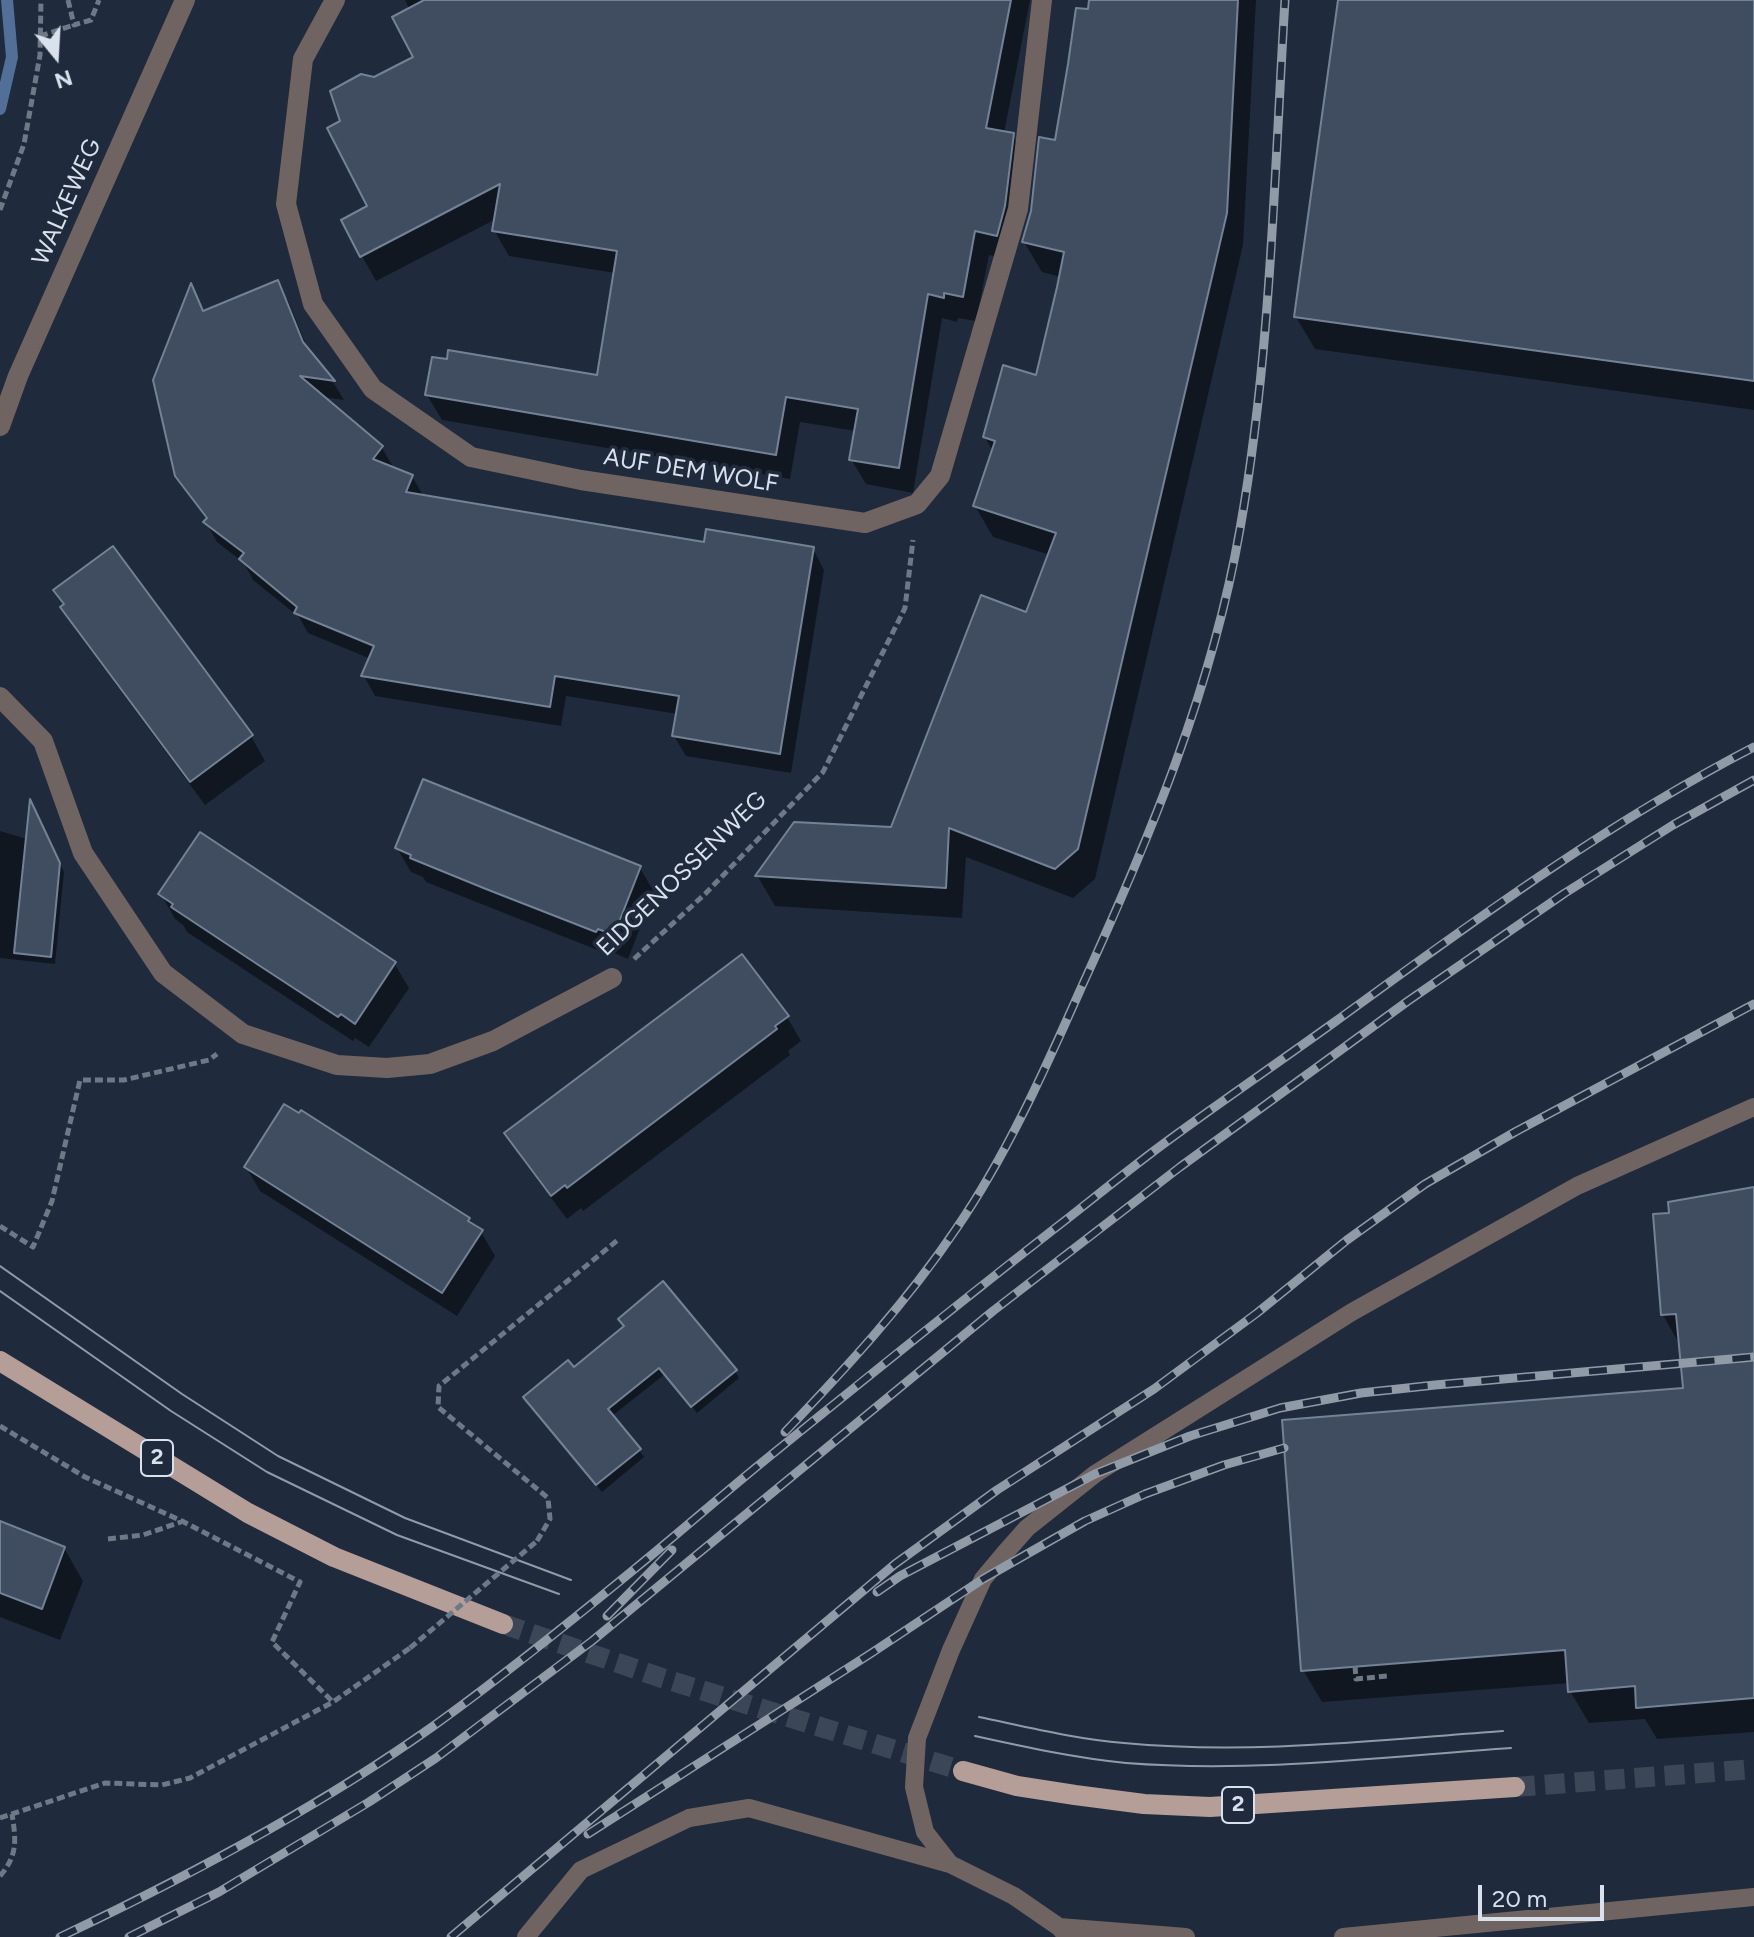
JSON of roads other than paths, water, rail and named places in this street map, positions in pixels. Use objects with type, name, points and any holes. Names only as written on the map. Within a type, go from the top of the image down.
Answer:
[{"type":"main road","name":"2","points":[[0,1361],[248,1513],[334,1557],[503,1624]]},
{"type":"main road","name":"2","points":[[963,1771],[1017,1786],[1075,1795],[1144,1804],[1210,1807],[1515,1787]]},
{"type":"street","name":"WALKEWEG","points":[[0,426],[18,376],[185,0]]},
{"type":"street","name":"AUF DEM WOLF","points":[[335,0],[303,59],[286,204],[313,304],[373,389],[471,457],[581,480],[865,523],[917,504],[940,476],[1018,209],[1042,0]]},
{"type":"street","name":"EIDGENOSSENWEG","points":[[0,697],[43,741],[83,853],[163,973],[243,1034],[337,1065],[387,1068],[430,1064],[493,1041],[612,978]]},
{"type":"lane","points":[[950,1864],[925,1832],[914,1787],[917,1738],[983,1579],[1027,1528],[1095,1474],[1352,1312],[1577,1186],[1754,1107]]},
{"type":"lane","points":[[526,1937],[581,1870],[689,1818],[749,1808],[950,1864],[1014,1896],[1064,1932],[1186,1937]]},
{"type":"lane","points":[[1343,1937],[1754,1897]]},
{"type":"waterway","points":[[0,109],[12,57],[7,0]]},
{"type":"tunnel","points":[[503,1624],[662,1678],[963,1771]]},
{"type":"tunnel","points":[[1515,1787],[1754,1769]]},
{"type":"tram line","points":[[0,1266],[182,1394],[278,1456],[405,1518],[571,1580]]},
{"type":"tram line","points":[[0,1291],[171,1411],[267,1472],[397,1535],[559,1594]]},
{"type":"tram line","points":[[979,1717],[1087,1739],[1171,1746],[1314,1745],[1503,1731]]},
{"type":"tram line","points":[[975,1736],[1088,1758],[1174,1766],[1318,1763],[1511,1748]]},
{"type":"railway","points":[[785,1432],[853,1359],[917,1283],[992,1171],[1025,1110],[1068,1017],[1131,875],[1176,763],[1213,648],[1228,589],[1250,463],[1270,265],[1285,0]]},
{"type":"railway","points":[[60,1937],[297,1814],[432,1727],[561,1629],[765,1460],[1128,1170],[1540,876],[1645,809],[1754,747]]},
{"type":"railway","points":[[129,1937],[219,1892],[436,1758],[592,1641],[993,1311],[1180,1167],[1408,1001],[1565,893],[1673,825],[1754,780]]},
{"type":"railway","points":[[451,1937],[895,1564],[997,1490],[1154,1389],[1425,1184],[1515,1132],[1754,1004]]},
{"type":"railway","points":[[877,1592],[900,1576],[1095,1474],[1190,1436],[1280,1408],[1361,1393],[1435,1385],[1754,1357]]},
{"type":"railway","points":[[588,1834],[983,1579],[1085,1521],[1145,1494],[1224,1465],[1284,1448]]},
{"type":"railway","points":[[607,1616],[672,1550]]}]
